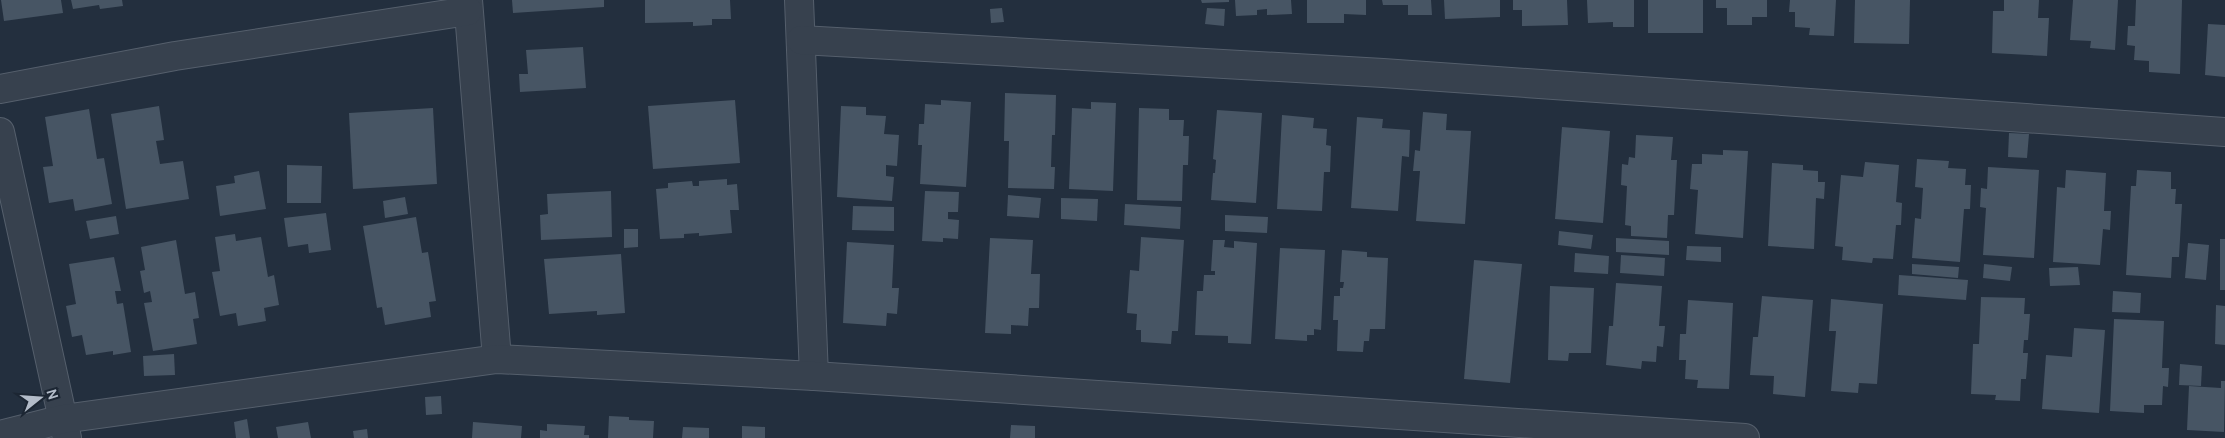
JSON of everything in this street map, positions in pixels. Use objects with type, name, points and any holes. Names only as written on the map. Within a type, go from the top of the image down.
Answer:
[{"type":"street","points":[[799,0],[814,376]]},
{"type":"street","points":[[0,89],[468,5],[498,359]]},
{"type":"street","points":[[801,40],[1383,73],[2225,132]]},
{"type":"street","points":[[0,132],[65,428]]},
{"type":"street","points":[[0,435],[65,428],[498,359],[814,376],[1745,438]]},
{"type":"building","points":[[1,0],[61,0],[63,13],[4,21]]},
{"type":"building","points":[[71,0],[122,0],[123,6],[100,9],[99,5],[73,9]]},
{"type":"building","points":[[512,0],[604,0],[604,7],[513,13]]},
{"type":"building","points":[[645,0],[730,0],[731,19],[712,19],[712,25],[693,26],[693,22],[645,23]]},
{"type":"building","points":[[1201,0],[1229,0],[1229,2],[1202,3]]},
{"type":"building","points":[[1235,0],[1291,0],[1292,14],[1267,15],[1267,9],[1257,10],[1257,15],[1236,16]]},
{"type":"building","points":[[1307,0],[1366,0],[1366,15],[1344,14],[1344,23],[1307,23]]},
{"type":"building","points":[[1382,0],[1431,0],[1432,15],[1408,15],[1408,5],[1383,5]]},
{"type":"building","points":[[1444,0],[1500,0],[1500,17],[1445,19]]},
{"type":"building","points":[[1513,0],[1567,0],[1568,25],[1522,26],[1522,10],[1513,10]]},
{"type":"building","points":[[1587,0],[1634,0],[1634,27],[1613,27],[1613,22],[1588,23]]},
{"type":"building","points":[[1648,0],[1703,0],[1703,33],[1648,33]]},
{"type":"building","points":[[1716,0],[1767,0],[1767,17],[1752,17],[1752,25],[1727,25],[1727,8],[1716,8]]},
{"type":"building","points":[[1790,0],[1836,0],[1834,36],[1809,35],[1810,28],[1795,27],[1795,12],[1789,12]]},
{"type":"building","points":[[1855,0],[1910,0],[1909,44],[1854,43]]},
{"type":"building","points":[[2004,0],[2039,0],[2038,18],[2049,18],[2047,56],[1992,53],[1993,11],[2004,11]]},
{"type":"building","points":[[2073,0],[2118,0],[2115,50],[2090,48],[2091,41],[2070,40]]},
{"type":"building","points":[[2136,0],[2182,0],[2180,74],[2149,72],[2149,61],[2134,60],[2135,46],[2127,45],[2128,26],[2135,26]]},
{"type":"building","points":[[1002,8],[1004,22],[991,23],[990,9]]},
{"type":"building","points":[[1207,8],[1225,9],[1224,26],[1205,24]]},
{"type":"building","points":[[2208,24],[2225,25],[2225,77],[2205,75]]},
{"type":"building","points":[[583,47],[586,88],[520,92],[519,74],[528,74],[526,50]]},
{"type":"building","points":[[1005,93],[1056,95],[1055,135],[1052,135],[1051,167],[1055,167],[1054,189],[1008,188],[1009,141],[1004,141]]},
{"type":"building","points":[[735,100],[740,163],[653,169],[648,106]]},
{"type":"building","points":[[941,100],[971,102],[966,187],[920,184],[922,145],[918,145],[919,124],[924,124],[925,104],[941,105]]},
{"type":"building","points":[[1091,102],[1116,103],[1113,191],[1069,189],[1072,108],[1091,109]]},
{"type":"building","points":[[159,106],[164,140],[156,141],[160,164],[183,161],[189,199],[126,209],[111,114]]},
{"type":"building","points":[[841,106],[866,107],[866,115],[886,116],[884,134],[899,135],[897,166],[886,165],[886,176],[894,177],[892,201],[837,197]]},
{"type":"building","points":[[433,108],[437,184],[353,189],[349,113]]},
{"type":"building","points":[[1139,108],[1169,109],[1169,120],[1184,120],[1183,136],[1189,136],[1188,165],[1183,165],[1182,201],[1137,200]]},
{"type":"building","points":[[89,109],[97,159],[104,158],[112,204],[75,211],[73,199],[49,203],[43,167],[53,166],[45,117]]},
{"type":"building","points":[[1217,110],[1262,113],[1256,203],[1211,200],[1216,160],[1213,159]]},
{"type":"building","points":[[1423,112],[1447,114],[1446,130],[1471,131],[1465,224],[1416,221],[1420,171],[1413,171],[1415,150],[1420,151]]},
{"type":"building","points":[[1282,115],[1314,118],[1313,128],[1327,129],[1326,145],[1331,146],[1330,172],[1324,172],[1322,211],[1277,209]]},
{"type":"building","points":[[1357,117],[1383,119],[1382,128],[1410,130],[1409,157],[1402,156],[1398,211],[1351,208]]},
{"type":"building","points":[[1562,127],[1610,131],[1603,223],[1555,219]]},
{"type":"building","points":[[2009,133],[2029,134],[2027,158],[2008,157]]},
{"type":"building","points":[[1636,135],[1673,137],[1671,160],[1677,160],[1674,215],[1668,215],[1667,238],[1631,236],[1631,226],[1625,225],[1627,186],[1621,185],[1622,164],[1628,165],[1629,157],[1635,158]]},
{"type":"building","points":[[1723,150],[1748,151],[1743,238],[1695,234],[1698,190],[1690,189],[1692,164],[1702,164],[1702,154],[1723,155]]},
{"type":"building","points":[[1917,159],[1949,161],[1948,168],[1966,169],[1965,185],[1971,185],[1970,209],[1964,209],[1960,262],[1912,258],[1915,218],[1921,219],[1923,188],[1915,187]]},
{"type":"building","points":[[1865,162],[1899,165],[1896,202],[1902,203],[1901,225],[1896,225],[1893,259],[1873,258],[1872,263],[1842,260],[1843,247],[1835,246],[1841,175],[1863,177]]},
{"type":"building","points":[[1772,163],[1803,165],[1803,170],[1818,171],[1818,182],[1825,182],[1824,199],[1816,198],[1814,249],[1768,246]]},
{"type":"building","points":[[287,165],[322,166],[321,203],[287,203]]},
{"type":"building","points":[[1988,167],[2039,170],[2034,258],[1983,255],[1986,208],[1980,207],[1981,188],[1987,189]]},
{"type":"building","points":[[2066,170],[2106,173],[2104,211],[2111,211],[2110,230],[2103,229],[2100,265],[2053,262],[2057,187],[2065,188]]},
{"type":"building","points":[[2137,170],[2171,172],[2171,189],[2176,189],[2175,204],[2182,204],[2179,257],[2172,257],[2171,278],[2126,275],[2131,186],[2136,186]]},
{"type":"building","points":[[259,171],[266,209],[220,216],[216,186],[235,183],[234,176]]},
{"type":"building","points":[[727,179],[727,185],[737,184],[739,210],[730,210],[732,233],[699,236],[699,233],[684,234],[684,238],[660,239],[656,189],[668,188],[668,183],[692,181],[693,186],[699,186],[699,181]]},
{"type":"building","points":[[611,191],[612,237],[541,240],[540,215],[548,214],[547,194]]},
{"type":"building","points":[[925,191],[959,192],[958,212],[948,212],[948,219],[959,220],[958,239],[943,238],[943,242],[922,241]]},
{"type":"building","points":[[1008,195],[1041,198],[1039,218],[1007,216]]},
{"type":"building","points":[[405,197],[408,214],[385,218],[383,201]]},
{"type":"building","points":[[1061,198],[1098,199],[1097,221],[1061,219]]},
{"type":"building","points":[[1125,204],[1181,207],[1180,229],[1124,225]]},
{"type":"building","points":[[853,206],[894,207],[894,231],[852,230]]},
{"type":"building","points":[[326,213],[331,250],[309,253],[308,244],[288,247],[284,218]]},
{"type":"building","points":[[1225,215],[1268,217],[1267,233],[1225,231]]},
{"type":"building","points":[[116,216],[119,234],[90,239],[86,221]]},
{"type":"building","points":[[416,217],[422,253],[428,252],[436,301],[429,302],[431,317],[385,325],[382,307],[377,308],[363,226]]},
{"type":"building","points":[[624,229],[638,229],[638,247],[624,248]]},
{"type":"building","points":[[1559,231],[1593,235],[1591,249],[1558,245]]},
{"type":"building","points":[[235,234],[236,241],[261,237],[268,277],[274,275],[279,305],[264,308],[266,321],[238,326],[236,313],[220,316],[212,272],[220,271],[215,237]]},
{"type":"building","points":[[1141,237],[1184,240],[1178,331],[1172,331],[1171,344],[1141,342],[1141,330],[1136,330],[1137,314],[1127,313],[1130,270],[1139,271]]},
{"type":"building","points":[[990,238],[1033,240],[1031,274],[1040,274],[1039,308],[1029,308],[1028,326],[1011,325],[1011,334],[985,333]]},
{"type":"building","points":[[1616,238],[1669,241],[1669,255],[1616,252]]},
{"type":"building","points":[[2220,239],[2225,239],[2225,290],[2220,290]]},
{"type":"building","points":[[176,240],[185,294],[195,292],[199,318],[193,319],[197,344],[153,351],[144,303],[152,302],[150,291],[144,293],[140,271],[145,270],[141,247]]},
{"type":"building","points":[[1213,240],[1225,240],[1224,247],[1234,248],[1234,241],[1257,243],[1251,344],[1228,343],[1228,336],[1195,335],[1197,291],[1203,291],[1204,275],[1215,275],[1215,271],[1211,271]]},
{"type":"building","points":[[847,242],[894,245],[892,288],[899,288],[897,314],[887,313],[886,326],[843,323]]},
{"type":"building","points":[[2188,243],[2209,245],[2206,280],[2185,278]]},
{"type":"building","points":[[1687,246],[1721,247],[1721,262],[1686,260]]},
{"type":"building","points":[[1280,248],[1325,250],[1321,330],[1314,329],[1314,335],[1307,335],[1307,341],[1275,339]]},
{"type":"building","points":[[1342,250],[1367,252],[1367,257],[1388,258],[1385,329],[1370,329],[1369,341],[1364,341],[1363,352],[1337,351],[1338,320],[1333,320],[1334,296],[1340,296],[1340,288],[1343,288],[1344,282],[1340,282]]},
{"type":"building","points":[[1575,253],[1609,256],[1608,274],[1574,272]]},
{"type":"building","points":[[621,254],[625,313],[597,315],[597,311],[549,314],[544,259]]},
{"type":"building","points":[[1621,255],[1665,258],[1664,276],[1620,273]]},
{"type":"building","points":[[114,257],[121,291],[115,291],[117,304],[123,303],[131,352],[113,355],[113,351],[86,355],[82,335],[72,337],[66,306],[76,304],[69,264]]},
{"type":"building","points":[[1474,260],[1522,264],[1510,383],[1464,379]]},
{"type":"building","points":[[1912,264],[1959,267],[1958,278],[1912,274]]},
{"type":"building","points":[[1984,264],[2012,267],[2010,281],[1983,278]]},
{"type":"building","points":[[2078,267],[2080,285],[2050,286],[2049,268]]},
{"type":"building","points":[[1899,275],[1968,280],[1966,300],[1898,295]]},
{"type":"building","points":[[1616,283],[1662,286],[1659,326],[1665,326],[1663,347],[1657,346],[1656,362],[1642,361],[1641,369],[1606,365],[1609,326],[1613,326]]},
{"type":"building","points":[[1550,286],[1594,288],[1591,353],[1569,353],[1568,361],[1548,360]]},
{"type":"building","points":[[2113,291],[2141,293],[2140,313],[2112,312]]},
{"type":"building","points":[[1762,296],[1813,300],[1805,397],[1773,394],[1774,376],[1750,375],[1753,337],[1758,337]]},
{"type":"building","points":[[1981,297],[2025,298],[2024,314],[2030,314],[2028,340],[2024,340],[2023,353],[2028,353],[2026,379],[2021,379],[2020,401],[1995,400],[1996,395],[1971,394],[1973,344],[1979,344]]},
{"type":"building","points":[[1831,299],[1883,304],[1877,384],[1859,383],[1858,393],[1831,391],[1836,331],[1829,331]]},
{"type":"building","points":[[1688,300],[1733,303],[1729,389],[1697,388],[1698,380],[1685,379],[1686,360],[1679,360],[1680,334],[1686,334]]},
{"type":"building","points":[[2216,305],[2225,306],[2225,345],[2215,344]]},
{"type":"building","points":[[2114,319],[2164,321],[2162,368],[2169,368],[2168,387],[2163,386],[2162,405],[2144,405],[2144,413],[2110,411]]},
{"type":"building","points":[[2074,328],[2105,330],[2099,413],[2042,409],[2046,355],[2072,357]]},
{"type":"building","points":[[174,354],[175,375],[144,376],[143,356]]},
{"type":"building","points":[[2180,364],[2202,366],[2201,386],[2179,385]]},
{"type":"building","points":[[2221,381],[2225,381],[2224,432],[2187,430],[2189,386],[2221,388]]},
{"type":"building","points":[[441,396],[442,414],[426,415],[425,397]]},
{"type":"building","points":[[609,416],[629,417],[629,420],[654,421],[653,438],[608,438]]},
{"type":"building","points":[[247,419],[250,438],[236,438],[234,422]]},
{"type":"building","points":[[308,422],[311,438],[278,438],[276,427]]},
{"type":"building","points":[[473,422],[522,426],[521,438],[472,438]]},
{"type":"building","points":[[547,424],[585,426],[584,435],[589,435],[589,438],[540,438],[540,430],[547,431]]},
{"type":"building","points":[[1011,425],[1035,426],[1035,438],[1010,438]]},
{"type":"building","points":[[742,426],[765,427],[765,438],[742,438]]},
{"type":"building","points":[[683,427],[709,428],[709,438],[682,438]]},
{"type":"building","points":[[367,429],[368,438],[354,438],[353,431]]}]
